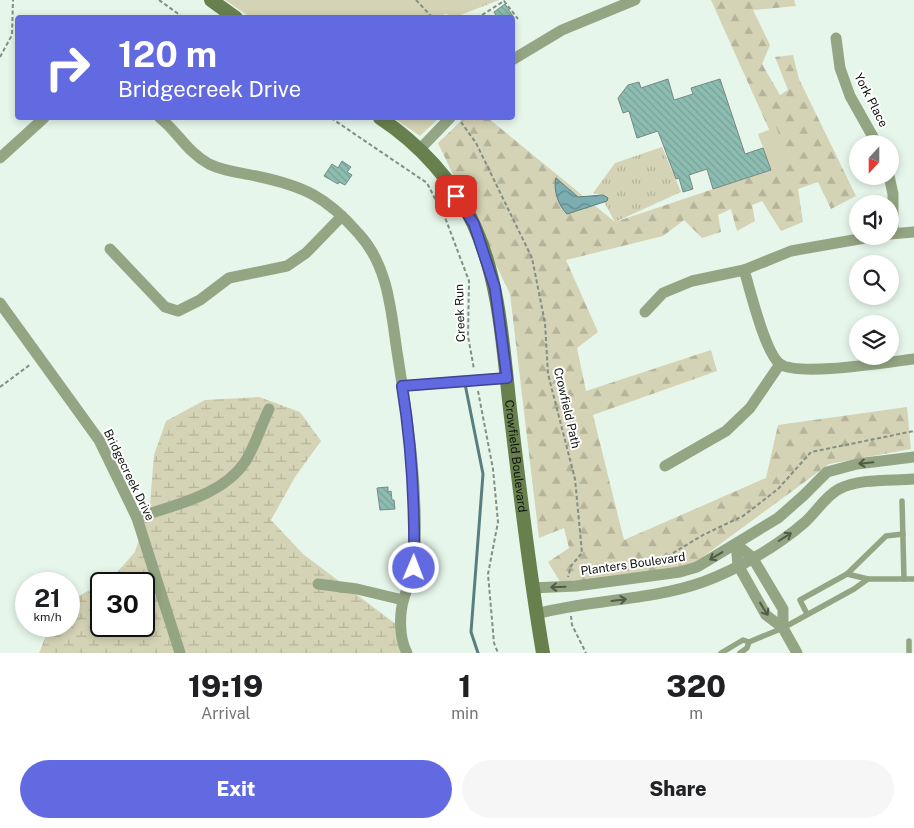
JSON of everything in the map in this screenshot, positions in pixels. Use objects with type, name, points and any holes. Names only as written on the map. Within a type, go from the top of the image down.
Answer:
[{"type":"main road","points":[[211,0],[232,15]]},
{"type":"main road","name":"Crowfield Boulevard","points":[[382,120],[419,150],[440,171],[474,224],[495,288],[532,588],[543,653]]},
{"type":"street","points":[[515,58],[562,30],[635,0]]},
{"type":"street","name":"York Place","points":[[836,38],[840,68],[850,96],[872,135]]},
{"type":"street","points":[[1,155],[42,120]]},
{"type":"street","points":[[162,120],[180,141],[210,164],[303,189],[328,202],[360,235],[380,267],[391,302],[409,426],[415,501],[414,568],[403,600],[401,622],[404,646],[407,653]]},
{"type":"street","points":[[419,150],[448,120]]},
{"type":"street","points":[[110,249],[165,307],[178,311],[200,300],[230,278],[287,266],[306,253],[342,216]]},
{"type":"street","points":[[899,233],[914,232]]},
{"type":"street","points":[[645,312],[663,293],[692,281],[744,270],[791,251],[849,241]]},
{"type":"street","points":[[744,270],[770,351],[780,364],[794,368],[820,369],[914,359]]},
{"type":"street","name":"Bridgecreek Drive","points":[[0,303],[99,440],[137,518],[180,653]]},
{"type":"street","points":[[666,466],[726,431],[750,408],[780,364]]},
{"type":"street","points":[[402,386],[507,378]]},
{"type":"street","points":[[137,518],[215,489],[230,479],[245,462],[269,409]]},
{"type":"street","name":"Planters Boulevard","points":[[532,588],[569,586],[680,572],[697,567],[778,518],[827,472],[857,464],[914,457]]},
{"type":"street","points":[[536,614],[570,606],[664,593],[704,581],[738,565],[790,534],[837,490],[860,483],[914,479]]},
{"type":"street","points":[[736,544],[752,557],[784,609],[782,628]]},
{"type":"street","points":[[736,544],[738,565],[766,614],[782,628],[797,653]]},
{"type":"street","points":[[318,584],[357,589],[403,600]]},
{"type":"lane","points":[[902,501],[904,579]]},
{"type":"lane","points":[[807,614],[800,600],[847,574],[886,536],[903,534]]},
{"type":"lane","points":[[847,574],[868,579],[914,579]]},
{"type":"lane","points":[[721,653],[743,640],[749,642],[782,628],[854,589],[868,579]]},
{"type":"lane","points":[[909,641],[909,653]]},
{"type":"lane","points":[[740,653],[748,648],[749,642]]},
{"type":"path","points":[[0,57],[12,35],[13,0]]},
{"type":"path","points":[[159,0],[180,15]]},
{"type":"path","points":[[416,0],[430,15]]},
{"type":"path","points":[[482,15],[504,2],[518,18]]},
{"type":"path","name":"Creek Run","points":[[334,120],[427,183],[446,220],[469,280],[468,336],[493,469],[498,522],[488,574],[494,643],[498,653]]},
{"type":"path","name":"Crowfield Path","points":[[459,120],[476,143],[532,258],[545,323],[548,374],[575,479],[582,553],[570,566],[569,586]]},
{"type":"path","points":[[0,387],[40,357]]},
{"type":"path","points":[[597,572],[668,556],[703,535],[743,516],[778,489],[811,452],[914,431]]},
{"type":"path","points":[[570,606],[572,625],[586,653]]},
{"type":"green space","points":[[225,0],[483,0],[443,15],[247,15]]},
{"type":"green space","points":[[430,0],[499,0],[461,15],[448,15],[436,7]]},
{"type":"green space","points":[[711,0],[794,0],[796,6],[753,10],[770,45],[762,64],[780,95],[788,90],[775,57],[793,55],[799,79],[856,195],[849,195],[849,200],[831,209],[818,182],[798,189],[803,222],[781,231],[762,201],[752,205],[755,221],[737,231],[731,209],[718,215],[721,232],[702,238],[684,220],[663,236],[566,260],[598,332],[577,348],[586,391],[711,350],[717,371],[593,415],[624,540],[766,478],[778,425],[907,407],[911,449],[829,464],[689,567],[562,585],[548,562],[569,548],[564,528],[539,538],[510,294],[438,143],[462,120],[490,120],[615,222],[785,165]]},
{"type":"green space","points":[[397,120],[437,120],[420,136]]},
{"type":"green space","points":[[776,127],[791,164],[771,170],[758,134]]},
{"type":"green space","points":[[662,147],[681,192],[615,222],[604,202],[607,201],[606,196],[593,193],[615,163]]},
{"type":"green space","points":[[259,397],[300,412],[321,441],[295,477],[271,520],[303,554],[397,625],[412,653],[39,653],[46,637],[80,637],[80,595],[90,590],[90,637],[155,637],[155,572],[117,572],[135,552],[150,504],[154,455],[166,421],[205,400]]},
{"type":"water","points":[[556,178],[578,197],[603,195],[608,198],[607,201],[567,214],[557,197]]},
{"type":"building","points":[[505,4],[512,15],[496,15],[494,12]]},
{"type":"building","points":[[668,79],[674,100],[693,94],[691,88],[720,79],[745,154],[763,148],[771,170],[713,189],[707,169],[689,175],[693,189],[683,192],[679,178],[676,179],[658,131],[637,138],[629,111],[623,113],[618,98],[628,85],[639,82],[641,88]]},
{"type":"building","points":[[342,161],[351,167],[347,172],[352,175],[345,185],[339,182],[338,184],[324,176],[332,164],[338,168]]},
{"type":"building","points":[[388,487],[388,492],[391,491],[392,500],[394,500],[395,509],[380,510],[377,488]]},
{"type":"waterway","points":[[465,384],[483,474],[471,632],[478,653]]},
{"type":"route","points":[[414,568],[415,501],[409,426],[402,386],[507,378],[495,288],[474,224],[456,196]]}]
